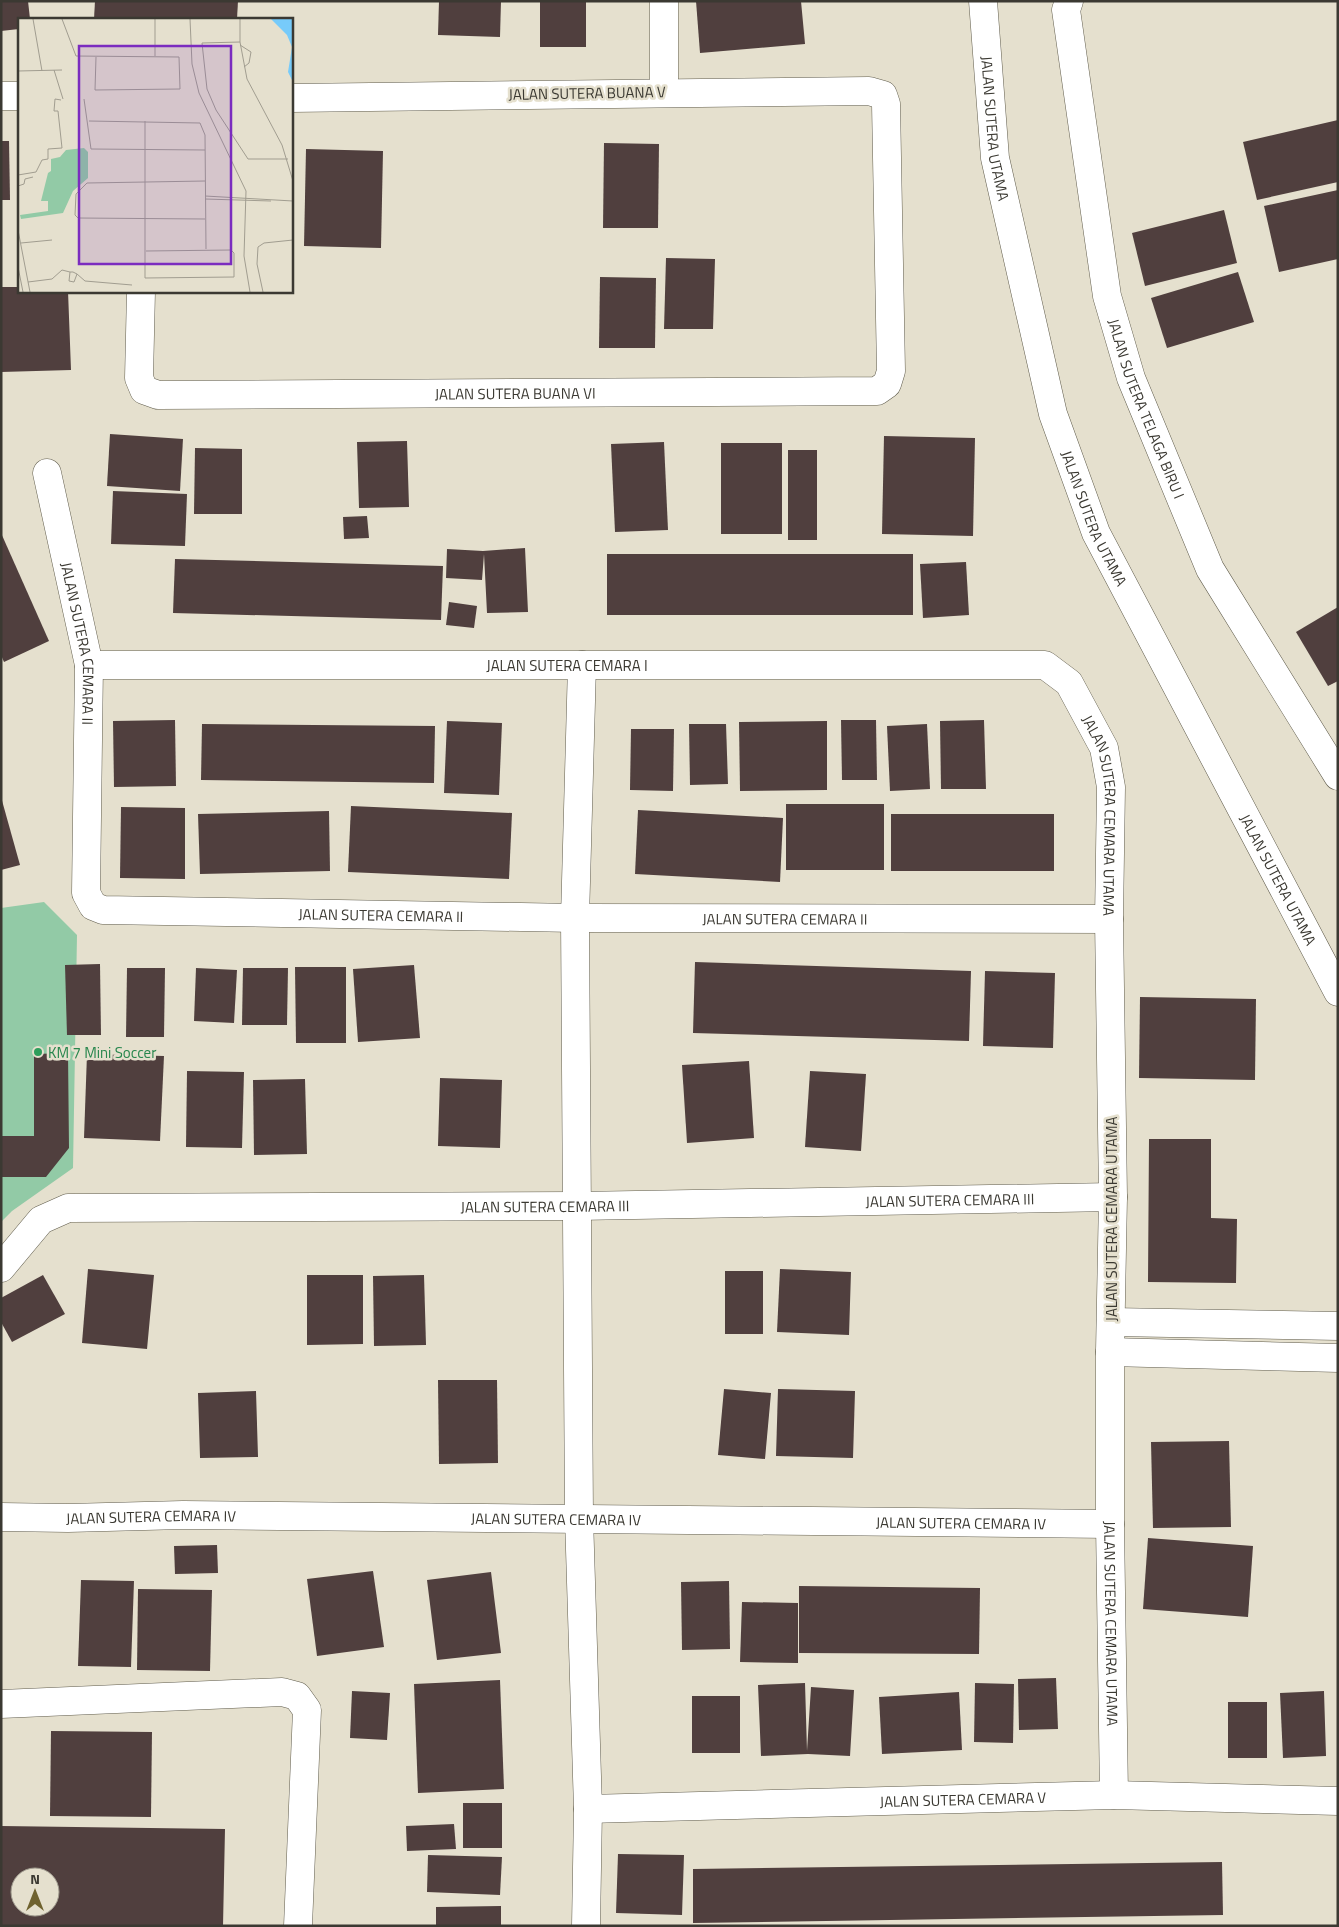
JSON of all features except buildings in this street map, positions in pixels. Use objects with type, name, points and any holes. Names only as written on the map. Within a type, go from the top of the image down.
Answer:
[{"type":"street","points":[[664,1],[664,92]]},
{"type":"street","name":"JALAN SUTERA UTAMA","points":[[983,1],[995,158],[1053,414],[1096,533],[1338,992]]},
{"type":"street","name":"JALAN SUTERA TELAGA BIRU I","points":[[1069,1],[1066,10],[1107,296],[1131,378],[1210,569],[1338,776]]},
{"type":"street","name":"JALAN SUTERA BUANA V","points":[[292,98],[869,90],[883,95],[886,104],[891,372],[887,384]]},
{"type":"street","points":[[1,96],[18,96]]},
{"type":"street","name":"JALAN SUTERA BUANA VI","points":[[142,292],[140,378],[144,390],[158,395],[877,391],[887,384]]},
{"type":"street","name":"JALAN SUTERA CEMARA II","points":[[47,473],[89,665],[86,893],[93,906],[103,910],[575,918],[1109,919]]},
{"type":"street","name":"JALAN SUTERA CEMARA I","points":[[89,665],[1045,665]]},
{"type":"street","points":[[582,665],[575,918],[580,1517],[588,1809],[586,1926]]},
{"type":"street","name":"JALAN SUTERA CEMARA UTAMA","points":[[1045,665],[1069,683],[1104,748],[1111,787],[1109,919],[1113,1197],[1110,1352],[1110,1524],[1114,1795]]},
{"type":"street","name":"JALAN SUTERA CEMARA III","points":[[1,1268],[41,1220],[68,1208],[578,1206],[1113,1197]]},
{"type":"street","points":[[1111,1322],[1338,1326]]},
{"type":"street","points":[[1110,1352],[1338,1358]]},
{"type":"street","name":"JALAN SUTERA CEMARA IV","points":[[1,1517],[68,1518],[193,1515],[580,1517],[1110,1524]]},
{"type":"street","points":[[1,1704],[282,1692],[297,1696],[307,1710],[298,1926]]},
{"type":"street","name":"JALAN SUTERA CEMARA V","points":[[588,1809],[1114,1795],[1338,1801]]},
{"type":"green space","name":"KM 7 Mini Soccer","points":[[44,902],[77,935],[73,1168],[12,1211],[1,1222],[1,908]]},
{"type":"place","name":"KM 7 Mini Soccer","points":[[38,1052]]}]
